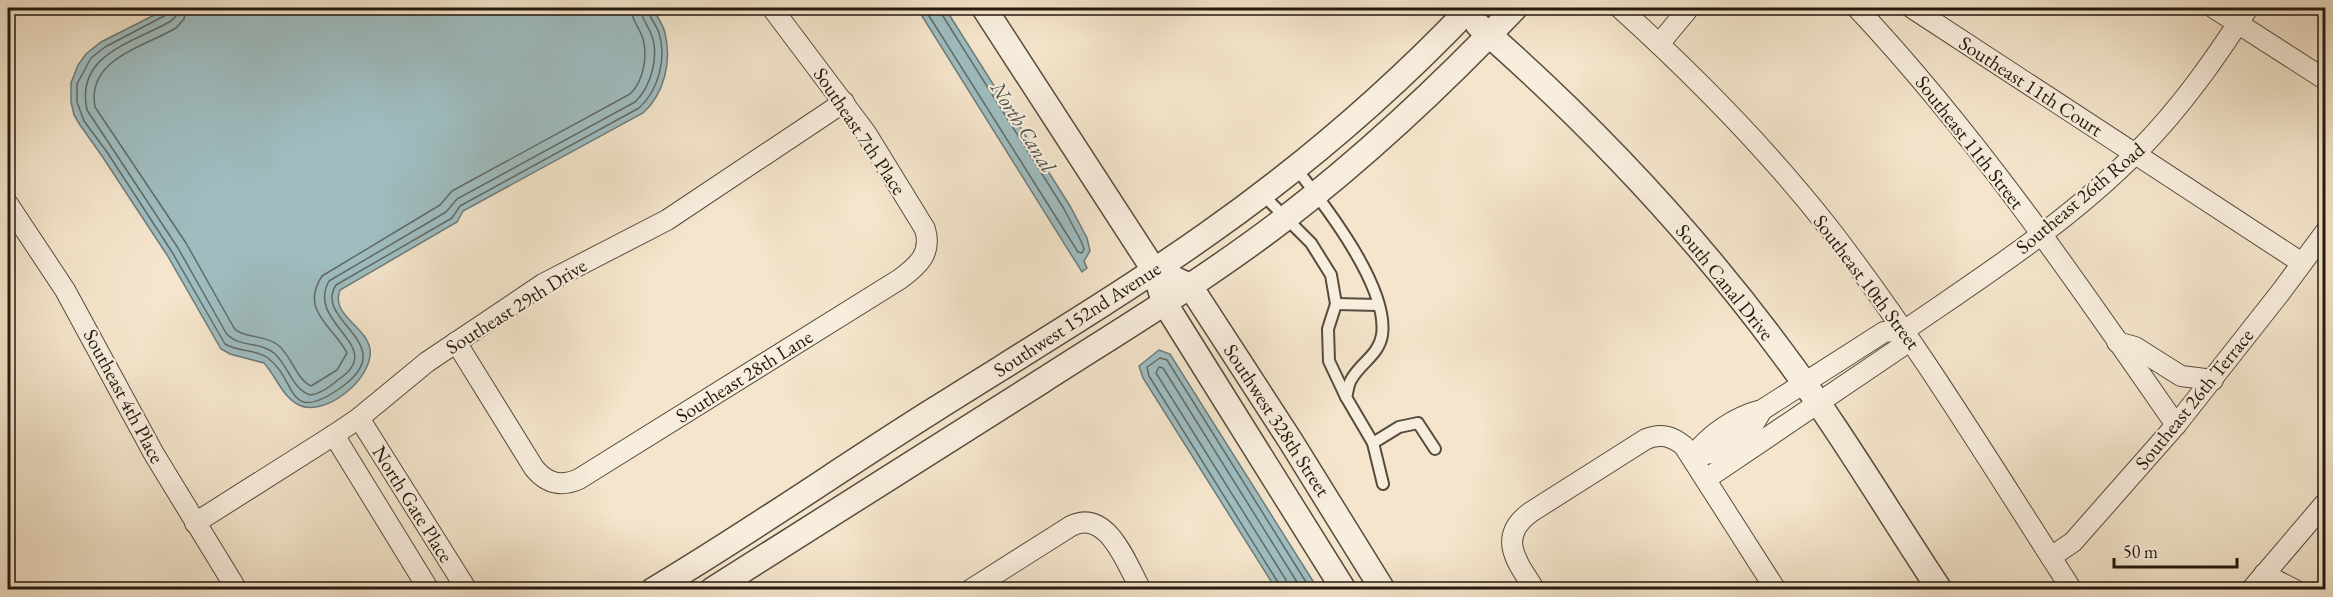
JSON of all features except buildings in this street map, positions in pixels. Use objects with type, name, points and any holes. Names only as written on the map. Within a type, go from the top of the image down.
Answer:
[{"type":"street","name":"Southeast 7th Place","points":[[772,8],[866,133],[925,229],[928,245],[921,261]]},
{"type":"street","name":"Southwest 328th Street","points":[[984,8],[1154,270],[1164,302],[1344,590]]},
{"type":"street","name":"Southwest 152nd Avenue","points":[[712,590],[1191,286],[1285,218],[1413,109],[1515,8]]},
{"type":"street","name":"Southeast 10th Street","points":[[1620,8],[1725,110],[1828,226],[1905,330],[2072,590]]},
{"type":"street","points":[[1659,44],[1689,8]]},
{"type":"street","name":"Southeast 11th Street","points":[[1857,8],[1966,133],[2176,425]]},
{"type":"street","name":"Southeast 11th Court","points":[[1912,8],[2302,263]]},
{"type":"street","points":[[2214,8],[2243,15],[2325,80]]},
{"type":"street","name":"Southwest 152nd Avenue","points":[[653,590],[1154,270],[1262,194],[1383,91],[1468,10]]},
{"type":"street","name":"South Canal Drive","points":[[1468,10],[1489,35],[1610,152],[1693,241],[1768,334],[1803,383],[1940,590]]},
{"type":"street","name":"Southeast 26th Road","points":[[1692,457],[1704,442],[1745,414],[1762,410],[1884,332],[1905,330],[2041,235],[2081,203],[2136,153],[2196,83],[2243,15]]},
{"type":"street","name":"Southeast 29th Drive","points":[[195,523],[359,418],[427,362],[543,284],[667,220],[844,102]]},
{"type":"street","name":"Southeast 4th Place","points":[[8,204],[77,310],[154,454],[237,590]]},
{"type":"street","name":"Southeast 26th Terrace","points":[[2051,557],[2073,542],[2176,425],[2213,380],[2325,231]]},
{"type":"street","name":"Southeast 28th Lane","points":[[456,342],[534,468],[545,479],[564,485],[579,479],[900,279],[921,261]]},
{"type":"street","points":[[1154,270],[1191,286]]},
{"type":"street","name":"Southwest 328th Street","points":[[1191,286],[1383,590]]},
{"type":"street","name":"Southeast 26th Road","points":[[1706,479],[1901,347],[1905,330]]},
{"type":"street","points":[[2117,342],[2135,347],[2181,376],[2213,380]]},
{"type":"street","points":[[1861,347],[1874,366]]},
{"type":"street","name":"North Gate Place","points":[[359,418],[467,590]]},
{"type":"street","name":"North Gate Place","points":[[334,435],[424,581]]},
{"type":"street","points":[[1535,590],[1517,561],[1512,546],[1514,529],[1524,517],[1650,437],[1663,436],[1674,438],[1684,446],[1776,590]]},
{"type":"street","points":[[2251,590],[2325,502]]},
{"type":"street","points":[[970,590],[1071,526],[1081,523],[1091,523],[1112,537],[1141,590]]},
{"type":"street","points":[[424,581],[445,556]]},
{"type":"street","points":[[2264,574],[2295,590]]},
{"type":"lane","points":[[1296,167],[1362,261],[1378,305],[1382,335],[1377,351],[1350,381],[1346,397]]},
{"type":"lane","points":[[1262,194],[1311,243],[1331,275],[1336,304],[1328,329],[1329,361],[1346,397],[1373,443],[1383,484]]},
{"type":"lane","points":[[1336,304],[1378,305]]},
{"type":"lane","points":[[1373,443],[1399,427],[1418,423],[1435,449]]},
{"type":"water","points":[[168,8],[652,8],[665,33],[667,66],[656,97],[643,113],[463,211],[457,222],[340,290],[338,299],[340,307],[367,341],[370,349],[369,360],[364,372],[346,393],[322,406],[310,408],[293,402],[264,363],[230,354],[221,349],[167,255],[74,115],[71,83],[78,65],[86,54],[101,42]]},
{"type":"water","name":"North Canal","points":[[917,8],[945,8],[1070,206],[1087,238],[1090,251],[1084,261],[1087,268],[1082,272]]},
{"type":"water","points":[[1159,350],[1170,354],[1318,589],[1276,589],[1143,378],[1139,366]]}]
